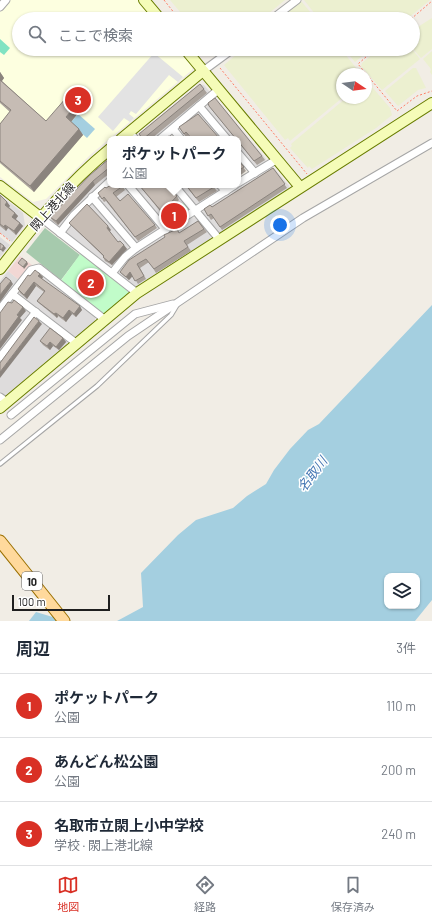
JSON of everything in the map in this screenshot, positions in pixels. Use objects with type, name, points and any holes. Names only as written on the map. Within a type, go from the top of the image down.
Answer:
[{"type":"main road","name":"10","points":[[0,541],[64,621]]},
{"type":"street","points":[[0,7],[6,0]]},
{"type":"street","points":[[144,0],[154,12]]},
{"type":"street","points":[[281,12],[297,0]]},
{"type":"street","points":[[191,56],[300,187]]},
{"type":"street","points":[[133,136],[203,71],[224,56]]},
{"type":"street","points":[[164,136],[218,90]]},
{"type":"street","points":[[2,402],[137,293],[432,103]]},
{"type":"street","points":[[200,106],[225,136]]},
{"type":"street","points":[[173,129],[179,136]]},
{"type":"street","points":[[0,440],[128,336],[303,218],[432,143]]},
{"type":"street","name":"閖上港北線","points":[[0,269],[40,218],[66,188],[107,152]]},
{"type":"street","points":[[241,157],[254,173]]},
{"type":"street","points":[[241,181],[276,160]]},
{"type":"street","points":[[60,233],[92,196],[107,184]]},
{"type":"street","points":[[0,186],[137,293]]},
{"type":"street","points":[[131,188],[166,230]]},
{"type":"street","points":[[176,188],[219,239]]},
{"type":"street","points":[[223,188],[226,191]]},
{"type":"street","points":[[112,273],[125,257],[136,248],[196,212],[230,188]]},
{"type":"street","points":[[92,196],[136,248]]},
{"type":"street","points":[[0,309],[31,270],[39,268],[104,319]]},
{"type":"street","points":[[12,294],[76,343]]},
{"type":"street","points":[[12,415],[135,314],[179,302]]},
{"type":"street","points":[[0,357],[36,312]]},
{"type":"lane","points":[[0,464],[97,386],[170,315],[179,302]]},
{"type":"path","points":[[164,0],[174,12]]},
{"type":"path","points":[[419,12],[432,1]]},
{"type":"path","points":[[210,56],[312,179]]},
{"type":"path","points":[[367,56],[358,64],[397,111],[417,96],[432,91]]},
{"type":"path","points":[[0,233],[12,243]]},
{"type":"shaded area","points":[[10,0],[138,0],[148,12],[12,12],[12,56],[185,56],[193,66],[192,70],[113,136],[107,136],[107,141],[90,155],[46,199],[33,202],[0,177],[0,12]]},
{"type":"shaded area","points":[[170,0],[285,0],[270,12],[180,12]]},
{"type":"shaded area","points":[[304,0],[430,0],[415,12],[313,12]]},
{"type":"shaded area","points":[[301,1],[310,12],[288,12]]},
{"type":"shaded area","points":[[432,18],[432,49],[421,58],[419,56],[420,26]]},
{"type":"shaded area","points":[[432,51],[432,75],[430,72],[431,69],[423,59]]},
{"type":"shaded area","points":[[151,56],[158,56],[183,77],[178,82],[169,75],[136,114],[131,111],[129,114],[134,118],[130,122],[124,118],[113,131],[98,117]]},
{"type":"shaded area","points":[[235,56],[347,56],[356,68],[336,68],[336,103],[290,141],[288,138],[285,140],[224,65]]},
{"type":"shaded area","points":[[350,56],[362,56],[355,62]]},
{"type":"shaded area","points":[[370,56],[418,56],[420,59],[382,90],[372,79],[372,68],[363,68],[361,66],[362,63]]},
{"type":"shaded area","points":[[413,68],[416,68],[426,88],[418,90],[398,106],[385,91]]},
{"type":"shaded area","points":[[200,84],[204,85],[209,91],[209,94],[160,136],[139,136],[139,134]]},
{"type":"shaded area","points":[[372,87],[390,108],[392,115],[376,128],[312,169],[309,166],[308,168],[290,148],[292,146],[291,144],[339,104],[372,104]]},
{"type":"shaded area","points":[[213,99],[217,100],[266,159],[265,163],[259,167],[253,166],[241,152],[241,136],[228,136],[206,110],[207,104]]},
{"type":"shaded area","points":[[197,112],[202,113],[221,136],[182,136],[179,132],[179,126]]},
{"type":"shaded area","points":[[107,161],[107,181],[62,226],[57,227],[51,222],[51,217],[67,198]]},
{"type":"shaded area","points":[[270,167],[274,168],[289,186],[288,191],[223,233],[216,232],[202,215],[203,210],[237,188],[241,188],[241,186]]},
{"type":"shaded area","points":[[107,187],[128,188],[160,226],[158,232],[139,244],[133,243],[98,200],[99,194]]},
{"type":"shaded area","points":[[134,188],[172,188],[184,202],[161,220]]},
{"type":"shaded area","points":[[180,188],[219,188],[218,193],[198,206],[193,204]]},
{"type":"shaded area","points":[[0,195],[23,213],[25,225],[12,242],[0,233]]},
{"type":"shaded area","points":[[89,203],[95,203],[129,245],[128,250],[114,266],[107,266],[66,235],[66,230]]},
{"type":"shaded area","points":[[192,217],[198,218],[211,235],[210,240],[139,287],[133,287],[118,275],[118,270],[128,257]]},
{"type":"shaded area","points":[[45,228],[80,255],[61,280],[26,252]]},
{"type":"shaded area","points":[[0,237],[10,245],[0,257]]},
{"type":"shaded area","points":[[20,256],[32,265],[19,280],[8,271]]},
{"type":"shaded area","points":[[8,271],[19,280],[0,305],[0,281]]},
{"type":"shaded area","points":[[38,271],[95,316],[95,321],[77,337],[72,337],[19,296],[19,290]]},
{"type":"shaded area","points":[[15,300],[28,310],[29,315],[0,352],[0,314],[10,301]]},
{"type":"shaded area","points":[[38,318],[67,341],[67,345],[8,396],[3,396],[0,394],[0,360],[33,319]]},
{"type":"green space","points":[[0,39],[10,48],[4,55],[0,52]]},
{"type":"green space","points":[[184,202],[188,208],[187,212],[169,224],[164,223],[161,220]]},
{"type":"green space","points":[[81,253],[128,290],[128,295],[105,313],[100,313],[60,282]]},
{"type":"water","points":[[78,114],[95,129],[87,138],[70,123]]},
{"type":"water","name":"名取川","points":[[432,305],[432,600],[415,621],[117,621],[143,607],[141,573],[178,535],[196,520],[233,508],[247,496],[266,484],[274,470],[290,449],[308,430],[319,424]]},
{"type":"water","points":[[36,612],[66,621],[29,621]]},
{"type":"building","points":[[0,80],[46,121],[66,98],[75,106],[66,117],[79,129],[30,186],[0,161],[0,124],[11,110],[0,101]]},
{"type":"building","points":[[200,84],[204,89],[147,136],[141,136],[139,134]]},
{"type":"building","points":[[215,98],[262,156],[254,161],[241,145],[241,136],[234,136],[208,103]]},
{"type":"building","points":[[198,114],[217,136],[189,136],[186,132],[184,134],[179,127]]},
{"type":"building","points":[[107,161],[107,169],[93,181],[56,221],[50,217],[90,175]]},
{"type":"building","points":[[273,168],[285,184],[220,227],[211,214],[208,216],[204,209],[210,205],[212,207]]},
{"type":"building","points":[[105,187],[120,188],[113,193],[120,201],[128,194],[155,225],[135,237],[104,197],[102,199],[98,193]]},
{"type":"building","points":[[142,188],[170,188],[177,196],[162,212]]},
{"type":"building","points":[[188,188],[212,188],[196,198]]},
{"type":"building","points":[[0,195],[7,202],[5,205],[15,213],[12,217],[20,223],[14,231],[5,225],[4,227],[0,224]]},
{"type":"building","points":[[87,204],[108,226],[107,228],[118,242],[120,241],[124,245],[109,262],[69,223]]},
{"type":"building","points":[[198,221],[204,229],[184,241],[188,247],[154,269],[146,259],[137,264],[144,276],[135,281],[130,272],[126,277],[120,272],[129,260],[165,237],[164,235],[177,229],[179,233]]},
{"type":"building","points":[[0,243],[4,246],[1,250],[0,249]]},
{"type":"building","points":[[22,258],[27,262],[23,267],[18,263]]},
{"type":"building","points":[[35,270],[40,274],[38,276],[80,306],[74,314],[69,310],[63,318],[56,313],[54,314],[37,301],[45,291],[34,282],[24,295],[18,289],[28,275],[30,276]]},
{"type":"building","points":[[6,277],[11,281],[0,295],[0,284]]},
{"type":"building","points":[[14,300],[23,307],[17,315],[19,316],[0,342],[0,313],[8,302],[12,303]]},
{"type":"building","points":[[34,317],[39,321],[0,372],[0,363]]},
{"type":"building","points":[[50,328],[63,338],[56,347],[50,342],[47,346],[40,341]]},
{"type":"place","name":"名取市立閖上小中学校","points":[[78,100]]},
{"type":"place","name":"ポケットパーク","points":[[174,216]]},
{"type":"place","name":"あんどん松公園","points":[[91,283]]}]
